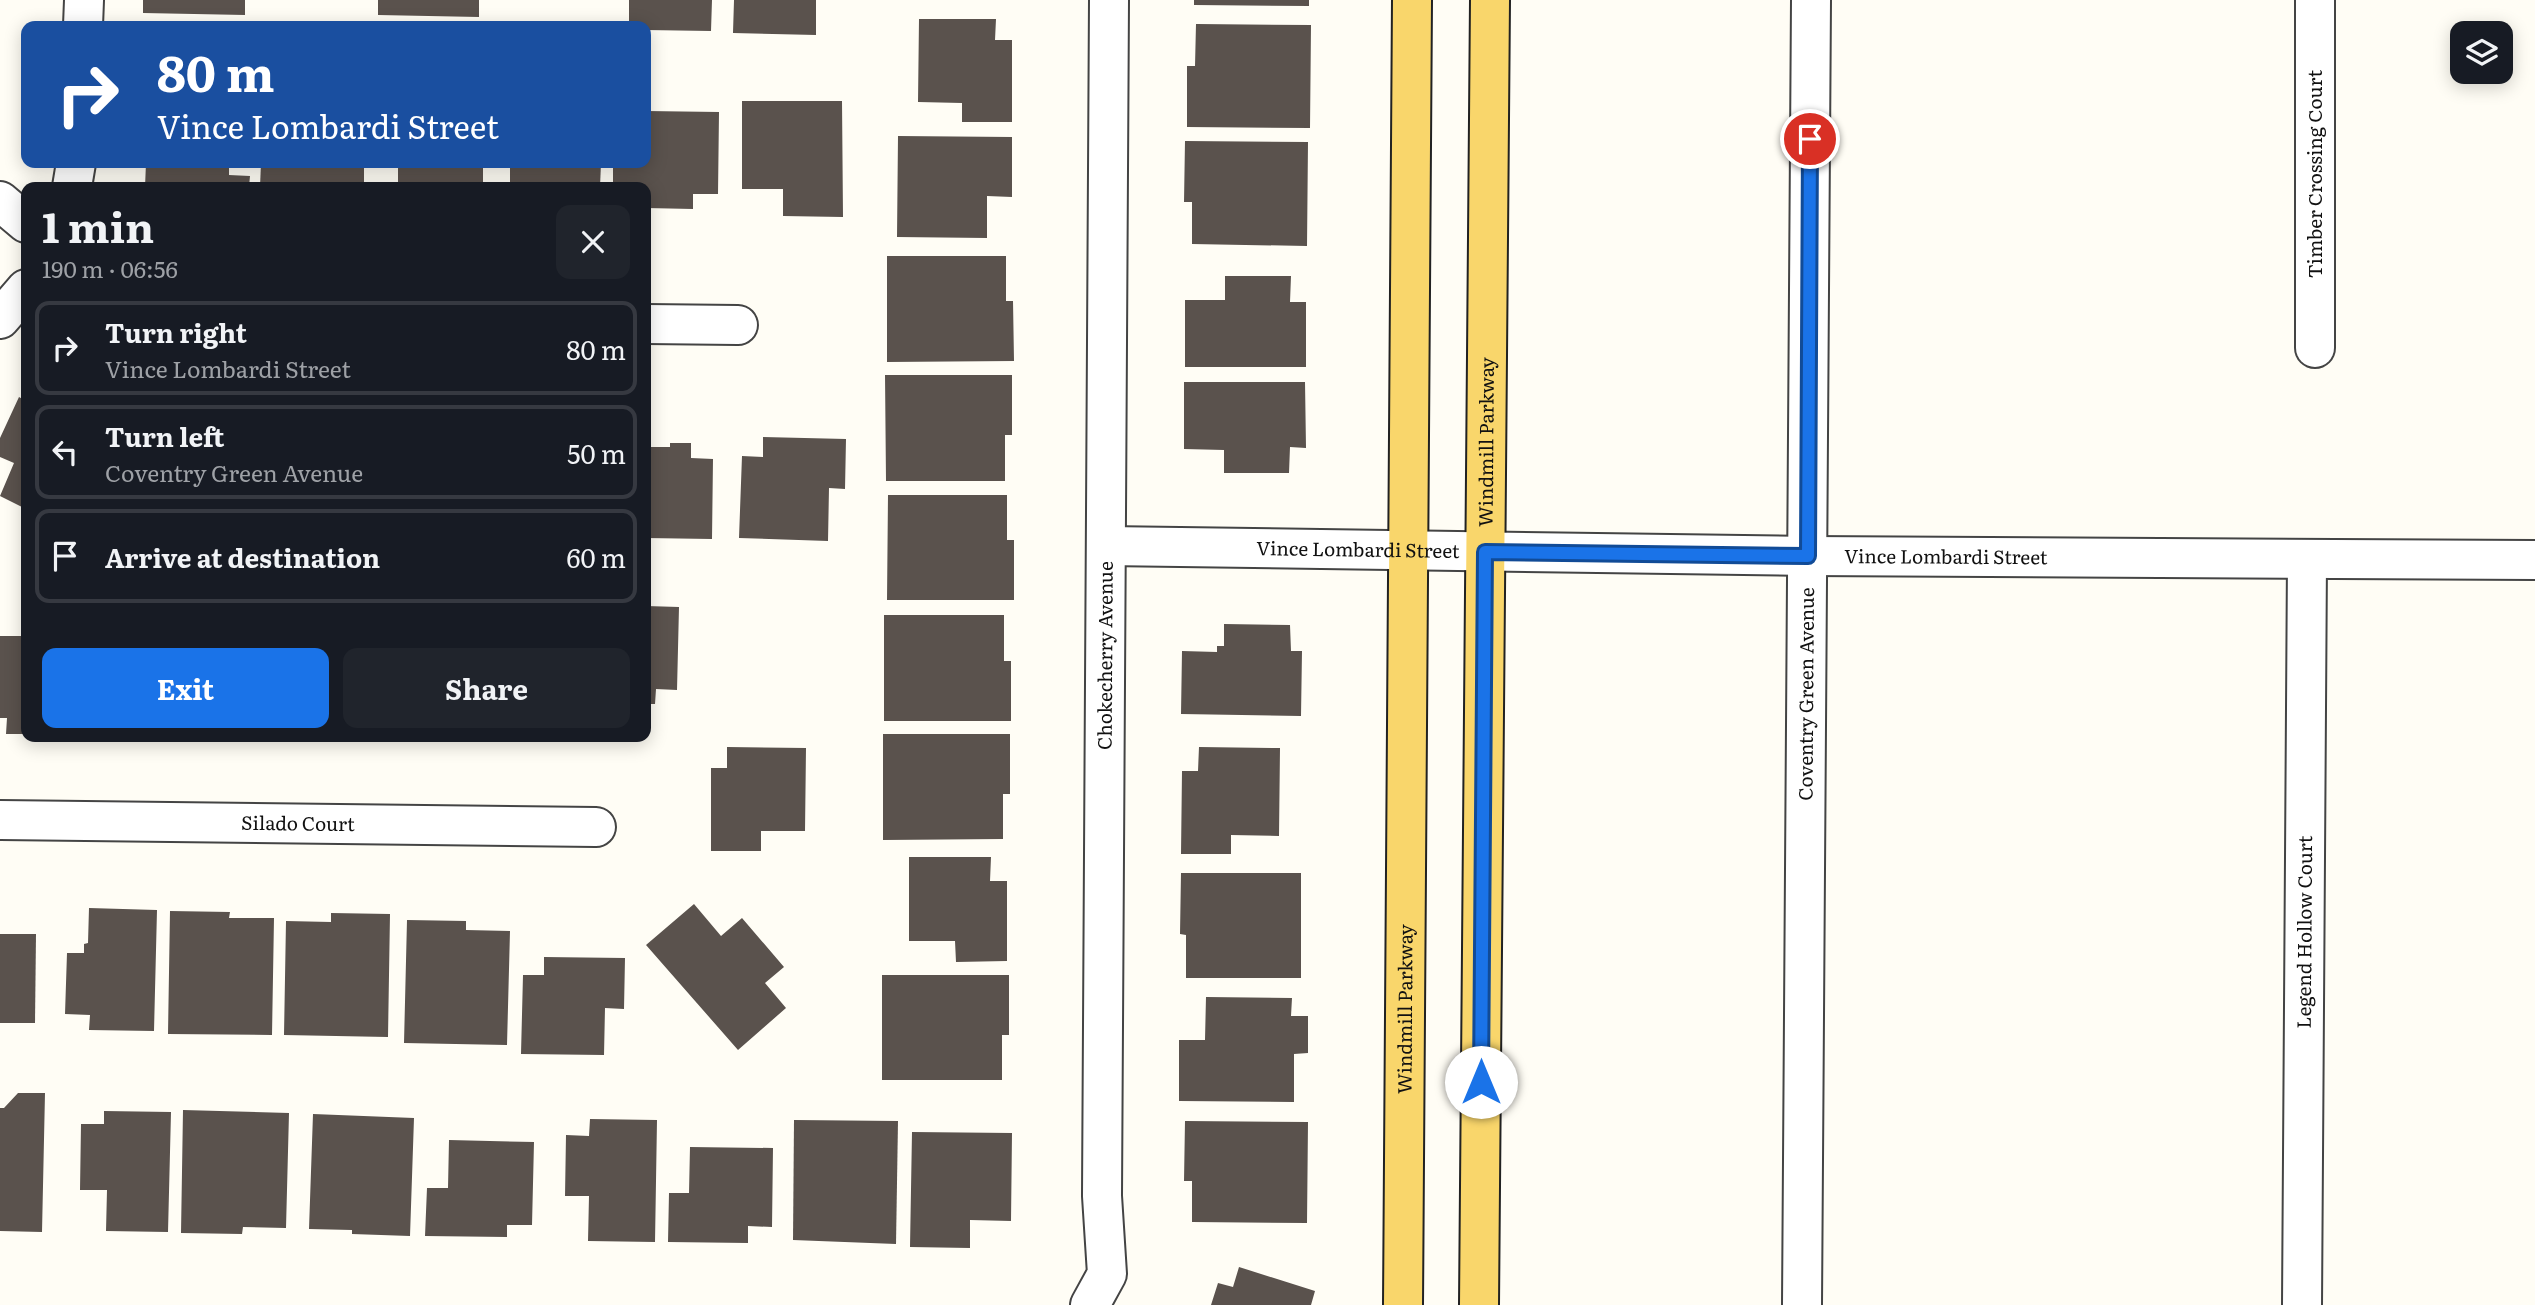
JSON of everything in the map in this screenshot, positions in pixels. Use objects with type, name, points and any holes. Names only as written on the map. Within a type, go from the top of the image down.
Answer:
[{"type":"main road","name":"Windmill Parkway","points":[[1403,1305],[1412,0]]},
{"type":"main road","name":"Windmill Parkway","points":[[1479,1305],[1490,0]]},
{"type":"street","points":[[83,21],[84,0]]},
{"type":"street","name":"Chokecherry Avenue","points":[[1090,1305],[1107,1274],[1102,1196],[1109,0]]},
{"type":"street","name":"Coventry Green Avenue","points":[[1802,1305],[1811,0]]},
{"type":"street","name":"Timber Crossing Court","points":[[2315,0],[2315,348]]},
{"type":"street","points":[[0,201],[21,219]]},
{"type":"street","points":[[0,319],[21,295]]},
{"type":"street","points":[[651,324],[738,326]]},
{"type":"street","name":"Vince Lombardi Street","points":[[1106,546],[1808,556],[2535,560]]},
{"type":"street","name":"Legend Hollow Court","points":[[2302,1305],[2307,559]]},
{"type":"street","name":"Silado Court","points":[[0,820],[596,827]]},
{"type":"building","points":[[143,0],[245,0],[245,15],[143,13]]},
{"type":"building","points":[[378,0],[479,0],[479,17],[378,15]]},
{"type":"building","points":[[629,0],[712,0],[711,31],[651,30],[651,21],[629,21]]},
{"type":"building","points":[[734,0],[816,0],[816,35],[733,33]]},
{"type":"building","points":[[1194,0],[1309,0],[1309,6],[1194,5]]},
{"type":"building","points":[[919,19],[996,19],[995,40],[1012,40],[1012,122],[962,122],[962,103],[918,102]]},
{"type":"building","points":[[1196,24],[1311,25],[1310,128],[1187,127],[1187,66],[1195,66]]},
{"type":"building","points":[[742,101],[842,101],[843,217],[783,216],[783,189],[742,189]]},
{"type":"building","points":[[651,111],[719,112],[718,194],[693,194],[693,209],[651,208],[651,182],[613,182],[613,168],[651,168]]},
{"type":"building","points":[[898,136],[1012,137],[1012,197],[987,196],[987,238],[897,237]]},
{"type":"building","points":[[1185,141],[1308,142],[1307,246],[1192,244],[1192,202],[1184,202]]},
{"type":"building","points":[[146,168],[229,168],[229,175],[250,176],[249,182],[145,182]]},
{"type":"building","points":[[261,168],[364,168],[364,182],[260,182]]},
{"type":"building","points":[[398,168],[483,168],[483,182],[398,182]]},
{"type":"building","points":[[510,168],[601,168],[600,182],[510,182]]},
{"type":"building","points":[[887,256],[1006,256],[1006,301],[1013,301],[1014,361],[887,362]]},
{"type":"building","points":[[1225,276],[1291,276],[1290,302],[1306,302],[1306,367],[1185,367],[1185,300],[1225,300]]},
{"type":"building","points":[[885,375],[1012,375],[1012,435],[1005,435],[1005,481],[886,481]]},
{"type":"building","points":[[1184,382],[1305,382],[1306,448],[1290,447],[1289,473],[1224,473],[1224,450],[1184,449]]},
{"type":"building","points":[[19,397],[21,506],[0,496],[14,463],[0,457],[0,438]]},
{"type":"building","points":[[763,437],[846,439],[845,489],[829,488],[828,541],[739,538],[742,456],[763,457]]},
{"type":"building","points":[[670,443],[691,443],[691,458],[713,459],[712,539],[651,538],[651,447],[670,447]]},
{"type":"building","points":[[888,495],[1007,495],[1007,540],[1014,540],[1014,600],[887,600]]},
{"type":"building","points":[[651,606],[679,607],[677,690],[656,689],[655,704],[651,704]]},
{"type":"building","points":[[884,615],[1004,615],[1004,661],[1011,661],[1011,721],[884,721]]},
{"type":"building","points":[[1224,624],[1290,625],[1291,651],[1302,651],[1301,716],[1181,714],[1182,651],[1217,652],[1217,646],[1224,646]]},
{"type":"building","points":[[0,636],[21,636],[21,734],[6,734],[7,718],[0,718]]},
{"type":"building","points":[[883,734],[1010,734],[1010,794],[1003,794],[1003,839],[883,840]]},
{"type":"building","points":[[727,747],[806,748],[805,831],[761,831],[761,851],[711,851],[711,768],[727,768]]},
{"type":"building","points":[[1199,747],[1280,748],[1279,836],[1231,835],[1231,854],[1181,854],[1182,771],[1198,771]]},
{"type":"building","points":[[909,857],[991,857],[990,881],[1007,881],[1007,961],[956,962],[955,941],[909,941]]},
{"type":"building","points":[[1181,873],[1301,873],[1301,978],[1186,978],[1186,935],[1180,934]]},
{"type":"building","points":[[694,904],[721,936],[742,918],[784,967],[765,983],[786,1008],[738,1050],[646,945]]},
{"type":"building","points":[[89,908],[157,910],[154,1031],[89,1030],[90,1015],[65,1014],[67,953],[84,953],[84,944],[88,943]]},
{"type":"building","points":[[170,911],[230,912],[229,918],[274,918],[272,1035],[168,1034]]},
{"type":"building","points":[[331,913],[390,914],[388,1037],[284,1035],[286,921],[331,922]]},
{"type":"building","points":[[407,920],[466,921],[466,930],[510,931],[507,1045],[404,1043]]},
{"type":"building","points":[[0,934],[36,934],[35,1023],[0,1023]]},
{"type":"building","points":[[544,957],[625,958],[624,1009],[605,1008],[604,1055],[521,1054],[523,975],[544,975]]},
{"type":"building","points":[[882,975],[1009,975],[1009,1035],[1002,1035],[1002,1080],[882,1080]]},
{"type":"building","points":[[1206,997],[1292,998],[1291,1016],[1308,1016],[1308,1053],[1294,1054],[1294,1102],[1179,1101],[1179,1040],[1205,1040]]},
{"type":"building","points":[[18,1093],[45,1093],[42,1232],[0,1231],[0,1108],[4,1108]]},
{"type":"building","points":[[183,1110],[289,1113],[286,1228],[243,1227],[242,1234],[181,1233]]},
{"type":"building","points":[[104,1111],[171,1112],[168,1232],[106,1231],[107,1190],[80,1190],[81,1124],[104,1124]]},
{"type":"building","points":[[313,1114],[414,1118],[410,1236],[309,1229]]},
{"type":"building","points":[[590,1119],[657,1120],[655,1242],[588,1241],[589,1196],[565,1196],[566,1135],[589,1136]]},
{"type":"building","points":[[794,1120],[898,1121],[896,1244],[793,1240]]},
{"type":"building","points":[[1185,1121],[1308,1122],[1307,1223],[1192,1222],[1192,1181],[1184,1181]]},
{"type":"building","points":[[912,1132],[1012,1133],[1011,1221],[970,1220],[970,1248],[910,1247]]},
{"type":"building","points":[[449,1140],[534,1142],[532,1225],[507,1225],[507,1237],[425,1236],[427,1188],[448,1188]]},
{"type":"building","points":[[690,1147],[773,1148],[772,1227],[748,1226],[748,1243],[668,1242],[669,1193],[689,1193]]},
{"type":"building","points":[[1239,1267],[1315,1291],[1311,1305],[1211,1305],[1218,1283],[1233,1287]]},
{"type":"route","points":[[1481,1082],[1485,552],[1808,556],[1810,139]]}]
